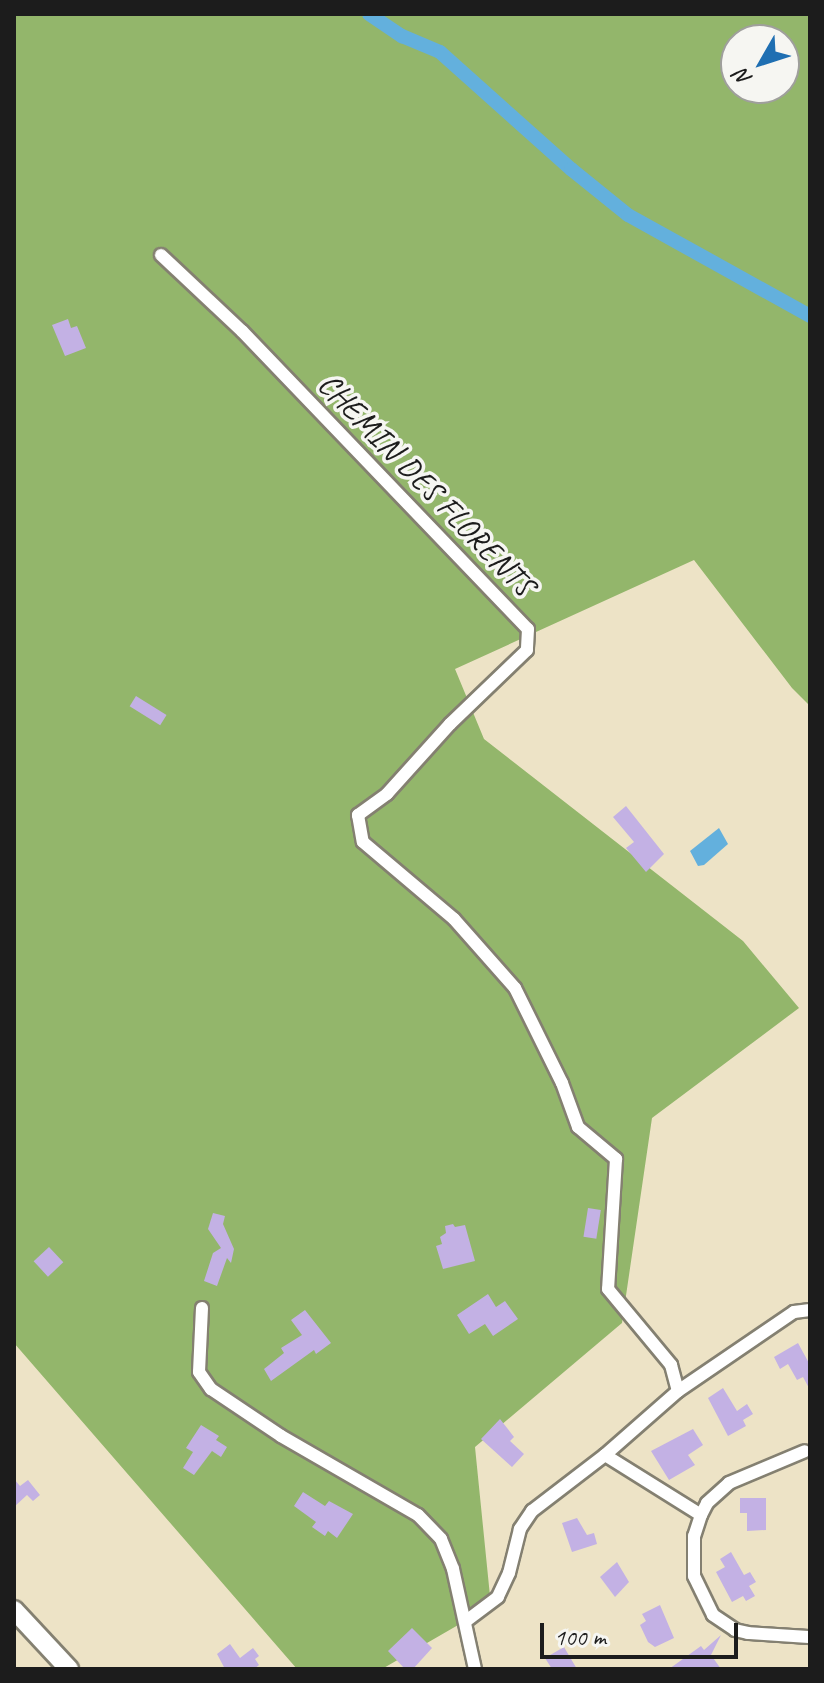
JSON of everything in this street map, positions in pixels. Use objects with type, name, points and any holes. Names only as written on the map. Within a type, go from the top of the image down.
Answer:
[{"type":"street","name":"CHEMIN DES FLORENTS","points":[[161,255],[242,331],[528,629],[527,650],[450,724],[387,794],[358,815],[363,842],[454,919],[515,988],[562,1083],[578,1127],[616,1159],[608,1289],[671,1365],[678,1391]]},
{"type":"street","points":[[202,1308],[199,1372],[205,1383],[281,1436],[431,1526],[441,1539],[453,1569],[475,1669]]},
{"type":"street","points":[[466,1621],[498,1597],[509,1573],[524,1520],[678,1391],[794,1312],[810,1310]]},
{"type":"street","points":[[805,1451],[729,1483],[707,1503],[694,1536],[694,1576],[713,1615],[735,1630],[810,1637]]},
{"type":"street","points":[[605,1455],[701,1515]]},
{"type":"street","points":[[14,1610],[69,1669]]},
{"type":"green space","points":[[14,14],[810,14],[810,706],[792,688],[694,560],[455,669],[484,739],[743,941],[799,1008],[652,1118],[622,1323],[475,1447],[491,1606],[382,1669],[297,1669],[14,1343]]},
{"type":"water","points":[[719,828],[728,844],[704,865],[698,866],[690,851]]},
{"type":"building","points":[[68,319],[71,328],[77,326],[86,348],[65,356],[52,325]]},
{"type":"building","points":[[136,696],[167,715],[160,725],[130,706]]},
{"type":"building","points":[[626,806],[664,854],[646,872],[626,848],[634,842],[613,817]]},
{"type":"building","points":[[588,1208],[601,1210],[596,1239],[583,1237]]},
{"type":"building","points":[[213,1213],[225,1216],[223,1224],[234,1249],[231,1263],[227,1258],[217,1286],[204,1281],[213,1253],[221,1248],[208,1229]]},
{"type":"building","points":[[453,1224],[455,1227],[465,1225],[475,1261],[443,1269],[436,1246],[442,1244],[440,1237],[446,1233],[445,1226]]},
{"type":"building","points":[[49,1247],[63,1262],[48,1277],[34,1261]]},
{"type":"building","points":[[488,1294],[496,1307],[505,1301],[518,1319],[493,1336],[485,1324],[469,1334],[457,1315]]},
{"type":"building","points":[[305,1310],[331,1343],[316,1354],[314,1350],[271,1381],[264,1369],[284,1353],[281,1348],[302,1335],[291,1320]]},
{"type":"building","points":[[798,1343],[810,1365],[810,1390],[803,1377],[797,1380],[788,1364],[780,1369],[774,1357]]},
{"type":"building","points":[[723,1388],[737,1411],[747,1404],[753,1414],[743,1420],[746,1426],[728,1436],[708,1398]]},
{"type":"building","points":[[500,1419],[514,1437],[510,1441],[524,1454],[512,1467],[481,1439]]},
{"type":"building","points":[[201,1425],[219,1436],[216,1440],[227,1447],[221,1457],[212,1451],[194,1475],[183,1468],[193,1452],[186,1448]]},
{"type":"building","points":[[693,1429],[703,1445],[688,1455],[695,1465],[669,1480],[651,1451]]},
{"type":"building","points":[[14,1479],[20,1486],[28,1480],[40,1495],[33,1501],[27,1495],[14,1507]]},
{"type":"building","points":[[303,1492],[325,1506],[329,1501],[353,1514],[337,1538],[328,1531],[325,1536],[312,1527],[316,1522],[294,1506]]},
{"type":"building","points":[[740,1498],[766,1498],[766,1530],[747,1531],[747,1513],[740,1513]]},
{"type":"building","points":[[577,1518],[587,1535],[594,1533],[597,1544],[572,1552],[562,1523]]},
{"type":"building","points":[[731,1552],[744,1575],[750,1572],[756,1582],[749,1586],[755,1596],[746,1601],[743,1596],[732,1602],[716,1572],[725,1567],[720,1559]]},
{"type":"building","points":[[617,1562],[629,1582],[615,1597],[600,1577]]},
{"type":"building","points":[[660,1605],[674,1638],[655,1647],[648,1642],[640,1625],[646,1621],[642,1614]]},
{"type":"building","points":[[412,1628],[432,1648],[413,1669],[405,1669],[388,1651]]},
{"type":"building","points":[[721,1635],[711,1655],[721,1669],[669,1669],[701,1646],[704,1650]]},
{"type":"building","points":[[230,1644],[240,1658],[253,1648],[259,1656],[255,1659],[259,1665],[254,1669],[225,1669],[217,1654]]},
{"type":"building","points":[[564,1647],[577,1669],[552,1669],[545,1658]]},
{"type":"waterway","points":[[369,14],[402,36],[440,52],[571,169],[628,215],[810,316]]}]
